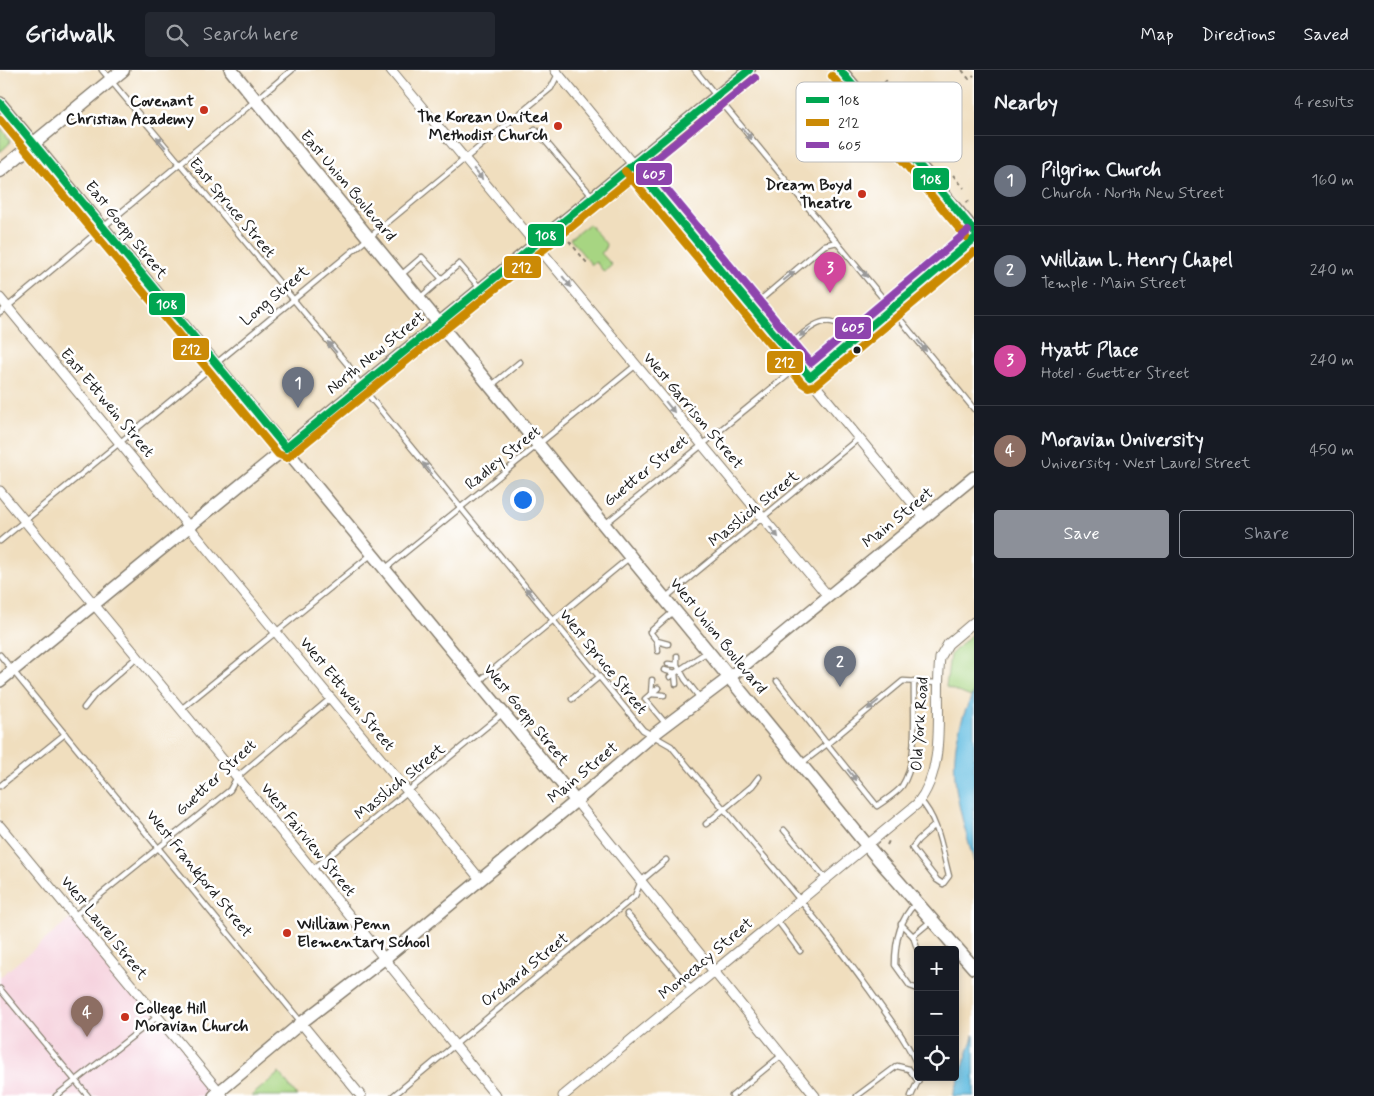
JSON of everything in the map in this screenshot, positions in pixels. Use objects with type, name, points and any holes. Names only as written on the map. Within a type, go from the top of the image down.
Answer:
[{"type":"main road","points":[[0,171],[123,70]]},
{"type":"main road","name":"East Union Boulevard","points":[[231,70],[440,322]]},
{"type":"main road","points":[[840,70],[850,82]]},
{"type":"main road","points":[[917,162],[974,231]]},
{"type":"main road","name":"West Union Boulevard","points":[[440,322],[868,846],[974,968]]},
{"type":"street","name":"West Garrison Street","points":[[391,70],[701,446],[828,596]]},
{"type":"street","name":"North New Street","points":[[0,681],[749,70]]},
{"type":"street","points":[[559,71],[632,165],[752,307],[924,517]]},
{"type":"street","name":"East Goepp Street","points":[[0,102],[286,448]]},
{"type":"street","points":[[810,377],[974,239]]},
{"type":"street","name":"East Ettwein Street","points":[[0,298],[4,310],[122,443],[191,527]]},
{"type":"street","name":"West Goepp Street","points":[[286,448],[715,971],[813,1095]]},
{"type":"street","name":"Main Street","points":[[219,1095],[301,1023],[384,959],[576,802],[653,735],[730,677],[974,477]]},
{"type":"street","name":"West Fairview Street","points":[[0,491],[180,710],[237,776],[496,1096]]},
{"type":"street","name":"West Ettwein Street","points":[[191,527],[480,879]]},
{"type":"street","name":"Old York Road","points":[[868,846],[920,800],[929,786],[935,768],[940,658],[943,650],[974,622]]},
{"type":"street","name":"West Laurel Street","points":[[0,826],[219,1095]]},
{"type":"street","name":"Monocacy Street","points":[[563,1096],[868,846]]},
{"type":"street","name":"West Frankford Street","points":[[301,1023],[361,1096]]},
{"type":"lane","name":"East Spruce Street","points":[[102,70],[356,376],[361,386]]},
{"type":"lane","points":[[4,310],[292,70]]},
{"type":"lane","points":[[695,70],[974,409]]},
{"type":"lane","name":"Long Street","points":[[0,541],[122,443],[464,158],[551,88],[559,71]]},
{"type":"lane","points":[[535,129],[593,197]]},
{"type":"lane","points":[[752,307],[825,245],[837,242]]},
{"type":"lane","points":[[401,275],[422,257],[442,280]]},
{"type":"lane","points":[[420,298],[459,264],[481,289]]},
{"type":"lane","points":[[786,348],[816,324],[824,321],[845,326],[855,339]]},
{"type":"lane","points":[[491,386],[520,362]]},
{"type":"lane","name":"Radley Street","points":[[386,569],[635,366]]},
{"type":"lane","name":"Guetter Street","points":[[605,524],[800,366]]},
{"type":"lane","name":"West Spruce Street","points":[[361,386],[643,730],[671,746],[724,809],[850,964],[895,1027],[914,1058]]},
{"type":"lane","name":"Masslich Street","points":[[665,598],[859,438]]},
{"type":"lane","points":[[180,710],[373,553]]},
{"type":"lane","points":[[478,682],[631,556]]},
{"type":"lane","points":[[668,644],[658,641],[650,632],[675,610]]},
{"type":"lane","points":[[658,641],[658,652]]},
{"type":"lane","points":[[673,675],[679,667],[708,651]]},
{"type":"lane","name":"West Frankford Street","points":[[0,655],[301,1023]]},
{"type":"lane","points":[[677,656],[679,667],[685,679],[701,699]]},
{"type":"lane","points":[[84,708],[95,694],[137,657]]},
{"type":"lane","points":[[668,664],[679,667]]},
{"type":"lane","points":[[664,670],[673,675],[676,684]]},
{"type":"lane","points":[[572,699],[599,677]]},
{"type":"lane","points":[[651,694],[652,680]]},
{"type":"lane","points":[[777,681],[877,806],[901,787],[908,773],[913,728],[914,681]]},
{"type":"lane","points":[[801,764],[903,681],[938,683]]},
{"type":"lane","points":[[658,688],[645,699],[667,725]]},
{"type":"lane","points":[[651,694],[664,695]]},
{"type":"lane","name":"Guetter Street","points":[[74,916],[230,790],[237,776],[331,698]]},
{"type":"lane","name":"Masslich Street","points":[[312,870],[503,713]]},
{"type":"lane","points":[[0,786],[65,734]]},
{"type":"lane","points":[[706,824],[752,786],[759,777]]},
{"type":"lane","points":[[920,800],[927,807],[935,825],[949,876],[942,884],[936,880],[912,848],[935,825]]},
{"type":"lane","points":[[784,830],[826,879]]},
{"type":"lane","name":"Orchard Street","points":[[393,1096],[635,896],[641,881],[666,860]]},
{"type":"lane","points":[[914,988],[910,986],[895,965],[904,914],[916,902]]},
{"type":"lane","points":[[627,914],[692,990]]},
{"type":"lane","points":[[777,920],[800,951]]},
{"type":"lane","points":[[913,936],[932,920]]},
{"type":"lane","points":[[901,924],[913,936],[916,946]]},
{"type":"lane","points":[[0,989],[88,1096]]},
{"type":"lane","points":[[56,1096],[157,1017]]},
{"type":"lane","points":[[732,1096],[782,1055]]},
{"type":"lane","points":[[857,1096],[897,1066],[909,1069],[914,1074]]},
{"type":"lane","points":[[911,1096],[918,1081]]},
{"type":"path","points":[[962,70],[969,79],[974,75]]},
{"type":"path","points":[[885,82],[888,79]]},
{"type":"path","points":[[953,176],[964,188]]},
{"type":"path","points":[[966,203],[972,198]]},
{"type":"path","points":[[568,241],[587,264]]},
{"type":"shaded area","points":[[74,916],[223,1096],[0,1096],[0,977]]},
{"type":"green space","points":[[0,127],[10,140],[9,144],[0,152]]},
{"type":"green space","points":[[589,224],[606,244],[605,250],[601,253],[612,265],[604,272],[596,262],[592,265],[570,239]]},
{"type":"green space","points":[[974,632],[974,692],[971,697],[946,687],[950,655]]},
{"type":"green space","points":[[279,1073],[297,1096],[251,1096]]},
{"type":"water","points":[[974,692],[974,862],[957,797],[955,757],[964,715]]},
{"type":"water","points":[[974,1034],[974,1096],[953,1096]]},
{"type":"transit line","name":"108","points":[[0,103],[286,448],[749,70]]},
{"type":"transit line","name":"108","points":[[840,70],[850,82]]},
{"type":"transit line","name":"212","points":[[832,76],[837,82]]},
{"type":"transit line","name":"212","points":[[0,119],[278,454],[287,458],[755,78]]},
{"type":"transit line","name":"605","points":[[755,78],[647,166],[811,363],[968,231]]},
{"type":"transit line","name":"212","points":[[904,162],[966,237]]},
{"type":"transit line","name":"108","points":[[917,162],[974,231]]},
{"type":"transit line","name":"108","points":[[633,165],[810,377],[974,239]]},
{"type":"transit line","name":"212","points":[[625,171],[802,383],[808,387],[816,385],[974,252]]},
{"type":"place","name":"Covenant Christian Academy","points":[[204,110]]},
{"type":"place","name":"The Korean United Methodist Church","points":[[558,126]]},
{"type":"place","name":"Dream Boyd Theatre","points":[[862,194]]},
{"type":"place","name":"Hyatt Place","points":[[830,293]]},
{"type":"place","name":"Pilgrim Church","points":[[298,408]]},
{"type":"place","name":"William L. Henry Chapel","points":[[840,687]]},
{"type":"place","name":"William Penn Elementary School","points":[[287,933]]},
{"type":"place","name":"College Hill Moravian Church","points":[[125,1017]]},
{"type":"place","name":"Moravian University","points":[[87,1037]]}]
